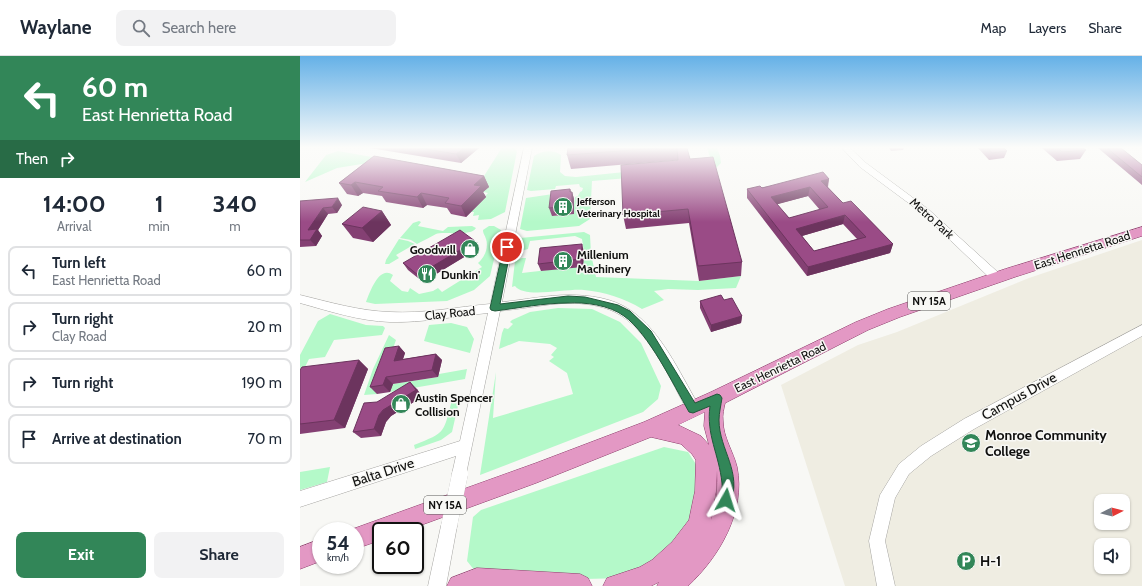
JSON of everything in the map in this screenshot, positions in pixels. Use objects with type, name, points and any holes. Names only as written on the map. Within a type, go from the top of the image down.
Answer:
[{"type":"main road","name":"East Henrietta Road","points":[[364,535],[536,473],[651,428],[717,398],[862,326],[894,313],[1142,231]]},
{"type":"main road","points":[[669,586],[699,559],[720,524],[729,488],[726,467],[713,420],[717,398]]},
{"type":"main road","points":[[614,586],[638,579],[659,569],[677,554],[697,528],[704,502],[708,475],[704,454],[680,433],[651,428]]},
{"type":"main road","points":[[300,558],[312,553]]},
{"type":"main road","points":[[459,586],[477,580],[580,586]]},
{"type":"street","points":[[437,586],[523,173]]},
{"type":"street","name":"Metro Park","points":[[873,173],[925,211],[997,278]]},
{"type":"street","name":"Clay Road","points":[[300,299],[355,313],[390,317],[429,316],[568,299],[585,300],[615,307],[627,314],[647,334],[693,408]]},
{"type":"street","name":"Campus Drive","points":[[886,586],[877,541],[888,495],[904,469],[926,451],[969,424],[1142,330]]},
{"type":"street","name":"Balta Drive","points":[[300,499],[466,446]]},
{"type":"shaded area","name":"Monroe Community College","points":[[1142,240],[1142,586],[845,586],[781,385],[858,345],[897,332],[1029,278]]},
{"type":"green space","points":[[312,173],[326,173],[305,182]]},
{"type":"green space","points":[[400,173],[461,173],[484,176],[486,173],[513,173],[505,212],[491,219],[478,220],[479,215],[473,216],[474,212],[471,212],[488,193]]},
{"type":"green space","points":[[531,173],[561,173],[565,176],[576,177],[617,173],[692,173],[592,181],[590,219],[579,226],[527,231],[520,229],[526,198],[553,194],[552,216],[573,214],[575,197],[578,196],[583,188],[580,187],[579,184],[556,186],[555,189],[527,190]]},
{"type":"green space","points":[[419,221],[421,222],[418,226],[443,231],[448,227],[472,226],[476,228],[473,231],[463,233],[436,234],[417,244],[411,240],[400,238],[413,223]]},
{"type":"green space","points":[[489,226],[494,226],[501,230],[490,276],[474,290],[447,301],[375,304],[366,302],[379,277],[388,273],[393,275],[390,281],[402,291],[408,292],[410,288],[419,294],[433,291],[438,288],[442,292],[482,267],[478,263],[484,256],[487,246],[483,230]]},
{"type":"green space","points":[[584,232],[590,235],[591,254],[596,277],[699,281],[741,276],[736,288],[698,290],[668,289],[654,291],[664,300],[642,309],[621,299],[592,291],[577,290],[527,292],[520,290],[515,286],[512,287],[515,261],[522,258],[526,258],[522,273],[583,266],[584,252],[582,239],[575,236],[530,241],[528,249],[521,251],[515,250],[517,240],[520,238]]},
{"type":"green space","points":[[399,239],[415,244],[396,255],[399,258],[389,264],[385,264],[386,260]]},
{"type":"green space","points":[[558,308],[592,309],[620,322],[641,343],[661,386],[658,399],[643,412],[480,475],[496,372],[493,418],[573,394],[567,373],[549,361],[554,357],[551,355],[557,348],[550,344],[519,341],[499,349],[504,328],[508,329],[513,324],[510,322],[512,320],[530,312]]},
{"type":"green space","points":[[330,314],[366,325],[383,326],[385,328],[382,335],[334,340],[325,357],[309,359],[300,377],[300,355],[318,321]]},
{"type":"green space","points":[[451,323],[467,327],[474,339],[470,353],[424,341],[429,325]]},
{"type":"green space","points":[[389,335],[396,340],[377,394],[364,395],[373,369]]},
{"type":"green space","points":[[467,369],[465,379],[390,392],[393,384],[438,377],[439,374]]},
{"type":"green space","points":[[460,397],[452,432],[441,440],[415,449],[414,445],[433,437],[442,430],[447,419],[452,400]]},
{"type":"green space","points":[[664,447],[688,452],[699,469],[693,516],[668,552],[627,578],[584,579],[475,571],[467,561],[473,517],[481,510]]},
{"type":"green space","points":[[330,467],[327,482],[300,490],[300,472]]},
{"type":"building","points":[[352,173],[466,173],[484,176],[474,185],[481,186],[461,206],[445,203],[449,198],[421,193],[417,197],[378,191],[383,187],[355,182],[351,185],[339,183]]},
{"type":"building","points":[[621,173],[717,173],[742,262],[698,266],[688,209],[623,215]]},
{"type":"building","points":[[824,173],[829,179],[821,181],[843,203],[851,201],[893,244],[808,267],[747,189],[760,186],[762,188]],"holes":[[[810,187],[828,207],[789,218],[771,197]],[[845,215],[866,237],[814,251],[796,229]]]},
{"type":"building","points":[[1137,173],[1142,173],[1142,177]]},
{"type":"building","points":[[570,189],[570,192],[572,192],[572,206],[549,208],[551,191]]},
{"type":"building","points":[[338,198],[332,207],[323,208],[308,230],[317,229],[310,240],[300,240],[300,201]]},
{"type":"building","points":[[363,207],[382,211],[362,228],[342,224]]},
{"type":"building","points":[[460,230],[475,241],[418,275],[403,263]]},
{"type":"building","points":[[582,244],[581,259],[538,264],[540,248]]},
{"type":"building","points":[[721,295],[724,300],[732,298],[742,316],[711,325],[700,301]]},
{"type":"building","points":[[399,346],[394,361],[436,354],[432,370],[386,377],[383,385],[370,387],[385,348]]},
{"type":"building","points":[[359,360],[334,420],[300,424],[300,370],[302,367]]},
{"type":"building","points":[[410,382],[416,390],[383,410],[379,415],[374,429],[353,432],[364,403],[377,402]]},
{"type":"place","name":"Jefferson Veterinary Hospital","points":[[563,207]]},
{"type":"place","name":"Goodwill","points":[[470,249]]},
{"type":"place","name":"Millenium Machinery","points":[[563,261]]},
{"type":"place","name":"Dunkin'","points":[[427,274]]},
{"type":"place","name":"Austin Spencer Collision","points":[[401,404]]},
{"type":"place","name":"Monroe Community College","points":[[971,443]]},
{"type":"place","name":"H-1","points":[[966,561]]},
{"type":"route","points":[[507,247],[495,308],[568,299],[585,300],[615,307],[627,314],[647,334],[693,408],[717,398],[713,420],[726,467],[729,488],[726,500]]}]
